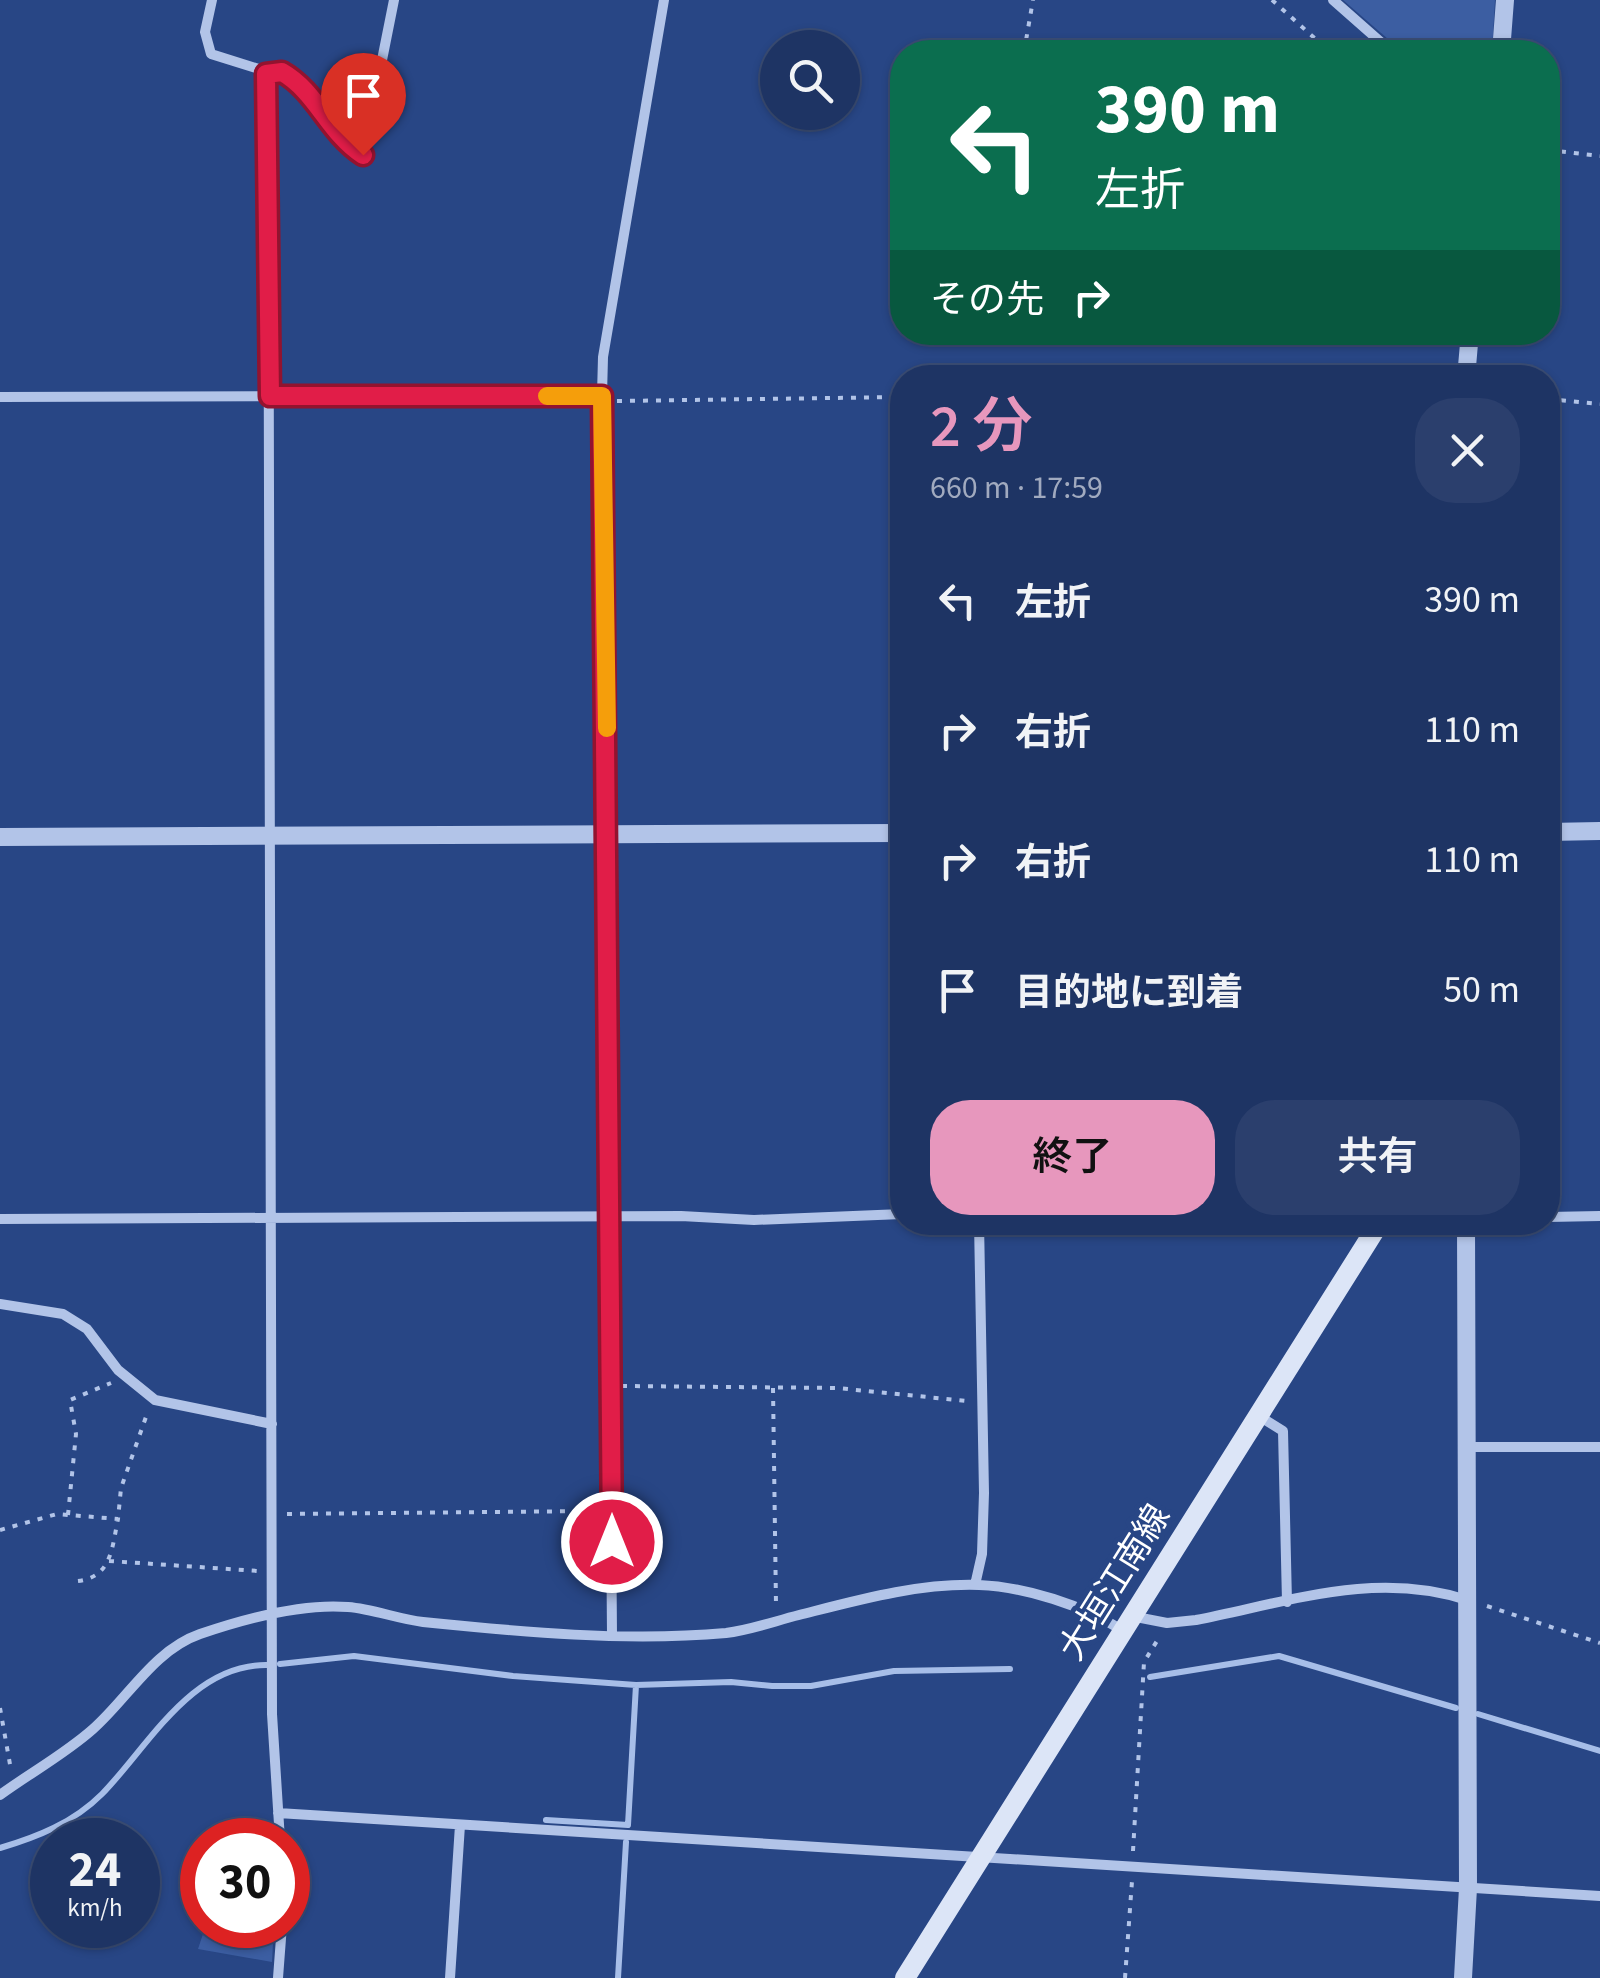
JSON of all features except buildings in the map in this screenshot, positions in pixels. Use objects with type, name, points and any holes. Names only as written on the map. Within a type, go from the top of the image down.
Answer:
[{"type":"main road","name":"大垣江南線","points":[[905,1978],[1372,1235]]},
{"type":"street","points":[[212,0],[206,32],[211,54],[266,74],[282,72],[308,90],[322,118],[363,155],[394,0]]},
{"type":"street","points":[[612,1636],[609,834],[602,398],[604,357],[664,0]]},
{"type":"street","points":[[1333,0],[1378,40]]},
{"type":"street","points":[[1502,40],[1505,0]]},
{"type":"street","points":[[266,74],[272,1714],[278,1818]]},
{"type":"street","points":[[0,397],[602,398]]},
{"type":"street","points":[[1560,832],[1600,831]]},
{"type":"street","points":[[0,837],[890,833]]},
{"type":"street","points":[[0,1219],[610,1216],[754,1220],[890,1214]]},
{"type":"street","points":[[1560,1217],[1600,1216]]},
{"type":"street","points":[[975,1585],[982,1554],[984,1494],[978,1235]]},
{"type":"street","points":[[1463,1978],[1468,1888],[1466,1235]]},
{"type":"street","points":[[0,1304],[64,1314],[87,1328],[126,1376],[155,1400],[272,1424]]},
{"type":"street","points":[[1258,1416],[1283,1431],[1287,1602]]},
{"type":"street","points":[[1468,1448],[1600,1447]]},
{"type":"street","points":[[0,1795],[92,1730],[172,1650],[195,1636],[273,1616],[350,1607],[418,1622],[612,1636],[728,1632],[898,1592],[975,1585],[1006,1587],[1126,1623],[1168,1623],[1371,1584],[1403,1584],[1468,1600]]},
{"type":"street","points":[[278,1813],[1600,1896]]},
{"type":"street","points":[[450,1978],[460,1825]]},
{"type":"street","points":[[278,1978],[280,1948]]},
{"type":"path","points":[[1026,40],[1033,0]]},
{"type":"path","points":[[1272,0],[1317,40]]},
{"type":"path","points":[[1560,151],[1600,156]]},
{"type":"path","points":[[602,398],[890,397]]},
{"type":"path","points":[[1560,399],[1600,404]]},
{"type":"path","points":[[68,1515],[76,1434],[70,1400],[126,1376]]},
{"type":"path","points":[[612,1386],[837,1388],[981,1401]]},
{"type":"path","points":[[773,1388],[772,1576],[779,1620]]},
{"type":"path","points":[[78,1581],[98,1576],[108,1561],[121,1488],[155,1400]]},
{"type":"path","points":[[272,1514],[612,1511]]},
{"type":"path","points":[[0,1530],[68,1515],[118,1520]]},
{"type":"path","points":[[108,1561],[272,1572]]},
{"type":"path","points":[[1468,1600],[1600,1644]]},
{"type":"path","points":[[1125,1978],[1144,1662],[1168,1623]]},
{"type":"path","points":[[0,1708],[16,1783]]},
{"type":"shaded area","points":[[1343,0],[1495,0],[1493,40],[1389,40]]},
{"type":"shaded area","points":[[273,1948],[272,1962],[198,1949]]},
{"type":"waterway","points":[[280,1664],[354,1656],[513,1676],[636,1685],[731,1682],[772,1686],[811,1686],[894,1671],[1010,1669]]},
{"type":"waterway","points":[[1150,1677],[1279,1656],[1456,1708]]},
{"type":"waterway","points":[[0,1848],[54,1828],[91,1804],[173,1711],[194,1693],[240,1668],[267,1665]]},
{"type":"waterway","points":[[546,1820],[628,1825],[636,1685]]},
{"type":"waterway","points":[[1478,1714],[1600,1751]]},
{"type":"waterway","points":[[618,1978],[626,1842]]},
{"type":"slow traffic","points":[[547,396],[602,396],[607,728]]},
{"type":"route","points":[[363,155],[322,118],[308,90],[278,70],[266,74],[270,396],[602,396],[609,834],[612,1542]]}]
